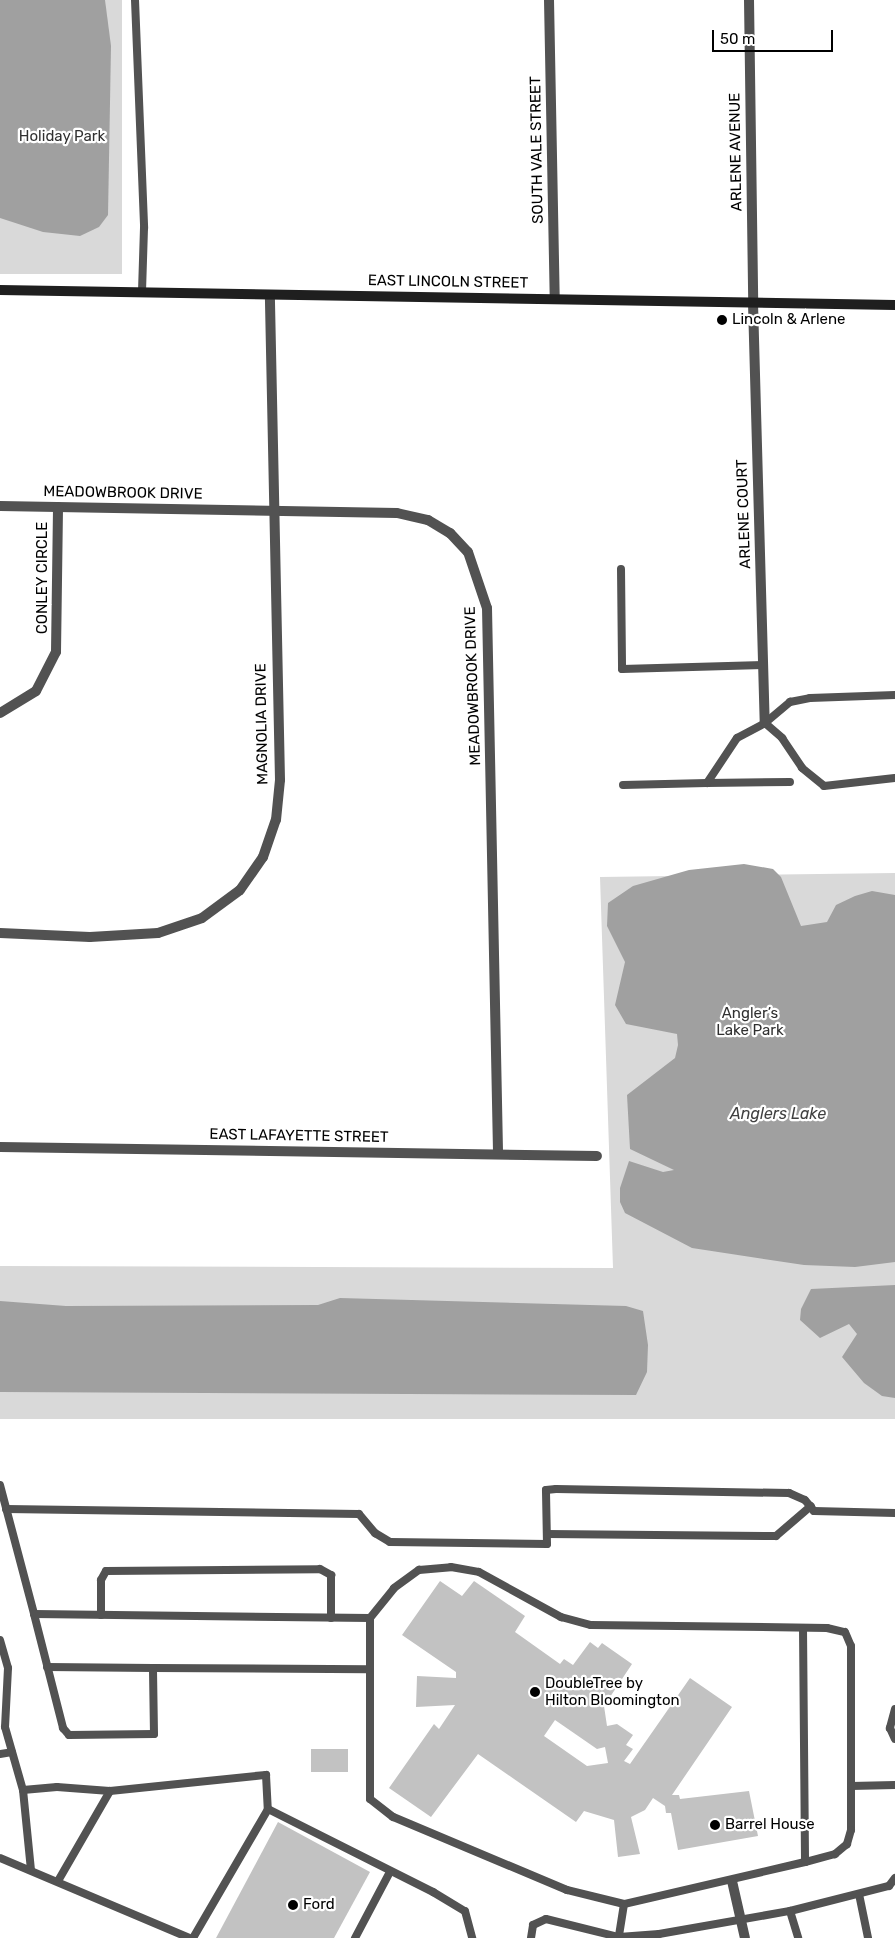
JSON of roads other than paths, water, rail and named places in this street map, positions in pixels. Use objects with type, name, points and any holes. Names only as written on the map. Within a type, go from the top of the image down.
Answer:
[{"type":"main road","name":"EAST LINCOLN STREET","points":[[0,290],[895,305]]},
{"type":"street","name":"SOUTH VALE STREET","points":[[549,0],[555,299]]},
{"type":"street","name":"ARLENE AVENUE","points":[[749,0],[753,303]]},
{"type":"street","name":"MAGNOLIA DRIVE","points":[[0,933],[90,937],[158,933],[202,918],[240,890],[263,857],[276,820],[280,780],[272,510],[270,296]]},
{"type":"street","name":"ARLENE COURT","points":[[753,303],[765,723]]},
{"type":"street","name":"MEADOWBROOK DRIVE","points":[[0,506],[397,514],[428,520],[450,533],[468,552],[478,572],[487,608],[498,1153]]},
{"type":"street","name":"CONLEY CIRCLE","points":[[0,713],[36,691],[54,660],[59,637],[58,507]]},
{"type":"street","name":"EAST LAFAYETTE STREET","points":[[0,1147],[498,1153],[597,1156]]},
{"type":"street","points":[[732,1881],[746,1932]]},
{"type":"lane","points":[[135,0],[144,228],[142,292]]},
{"type":"lane","points":[[621,569],[622,669],[763,664]]},
{"type":"lane","points":[[707,783],[737,738],[765,723],[790,702],[810,698],[895,695]]},
{"type":"lane","points":[[765,723],[782,738],[802,768],[824,786],[895,778]]},
{"type":"lane","points":[[623,785],[790,782]]},
{"type":"lane","points":[[0,1485],[63,1728],[70,1735],[154,1734],[153,1668]]},
{"type":"lane","points":[[6,1509],[358,1514],[375,1533],[390,1542],[547,1544],[546,1490],[556,1489],[789,1493],[811,1506],[814,1511],[895,1513]]},
{"type":"lane","points":[[547,1534],[776,1536],[811,1506]]},
{"type":"lane","points":[[450,1567],[479,1572],[561,1617],[590,1625],[803,1628],[845,1632],[851,1646],[851,1830],[846,1844],[835,1854],[732,1881],[624,1904],[567,1890],[393,1817],[370,1799],[368,1669],[370,1618],[394,1588],[419,1570],[450,1567]]},
{"type":"lane","points":[[101,1615],[101,1580],[106,1571],[320,1569],[331,1576],[331,1618]]},
{"type":"lane","points":[[34,1614],[370,1618]]},
{"type":"lane","points":[[803,1628],[805,1862]]},
{"type":"lane","points":[[0,1640],[8,1668],[2,1726],[23,1790],[31,1870]]},
{"type":"lane","points":[[47,1667],[368,1669]]},
{"type":"lane","points":[[895,1709],[890,1728],[895,1739]]},
{"type":"lane","points":[[0,1754],[12,1752]]},
{"type":"lane","points":[[23,1790],[57,1787],[110,1791],[266,1775],[268,1809],[193,1938]]},
{"type":"lane","points":[[851,1786],[895,1786]]},
{"type":"lane","points":[[58,1880],[110,1791]]},
{"type":"lane","points":[[268,1809],[465,1912],[472,1938]]},
{"type":"lane","points":[[0,1858],[58,1880],[189,1938]]},
{"type":"lane","points":[[355,1938],[390,1872]]},
{"type":"lane","points":[[531,1938],[533,1925],[546,1919],[619,1937],[746,1932],[790,1911],[889,1886],[895,1878]]},
{"type":"lane","points":[[860,1894],[868,1938]]},
{"type":"lane","points":[[619,1937],[624,1904]]},
{"type":"lane","points":[[790,1911],[798,1938]]},
{"type":"water","name":"Holiday Park","points":[[0,0],[105,0],[111,46],[108,215],[99,227],[80,236],[43,232],[0,218]]},
{"type":"water","name":"Anglers Lake","points":[[744,864],[773,869],[781,877],[801,926],[827,922],[836,905],[855,896],[872,891],[895,895],[895,1262],[855,1267],[804,1265],[692,1248],[625,1213],[620,1202],[620,1188],[629,1161],[663,1172],[674,1170],[630,1149],[627,1095],[675,1058],[678,1045],[677,1034],[626,1024],[615,1005],[625,962],[607,926],[608,903],[633,886],[689,870]]},
{"type":"water","points":[[895,1285],[895,1398],[882,1396],[864,1383],[842,1357],[857,1334],[849,1324],[820,1338],[800,1320],[801,1309],[811,1289]]},
{"type":"water","points":[[340,1298],[626,1306],[643,1311],[648,1345],[647,1372],[636,1395],[0,1392],[0,1301],[66,1306],[318,1305]]},
{"type":"place","name":"Lincoln & Arlene","points":[[722,320]]},
{"type":"place","name":"DoubleTree by Hilton Bloomington","points":[[535,1692]]},
{"type":"place","name":"Barrel House","points":[[715,1825]]},
{"type":"place","name":"Ford","points":[[293,1905]]},
{"type":"park label","name":"Angler’s Lake Park","points":[[750,1022]]}]
